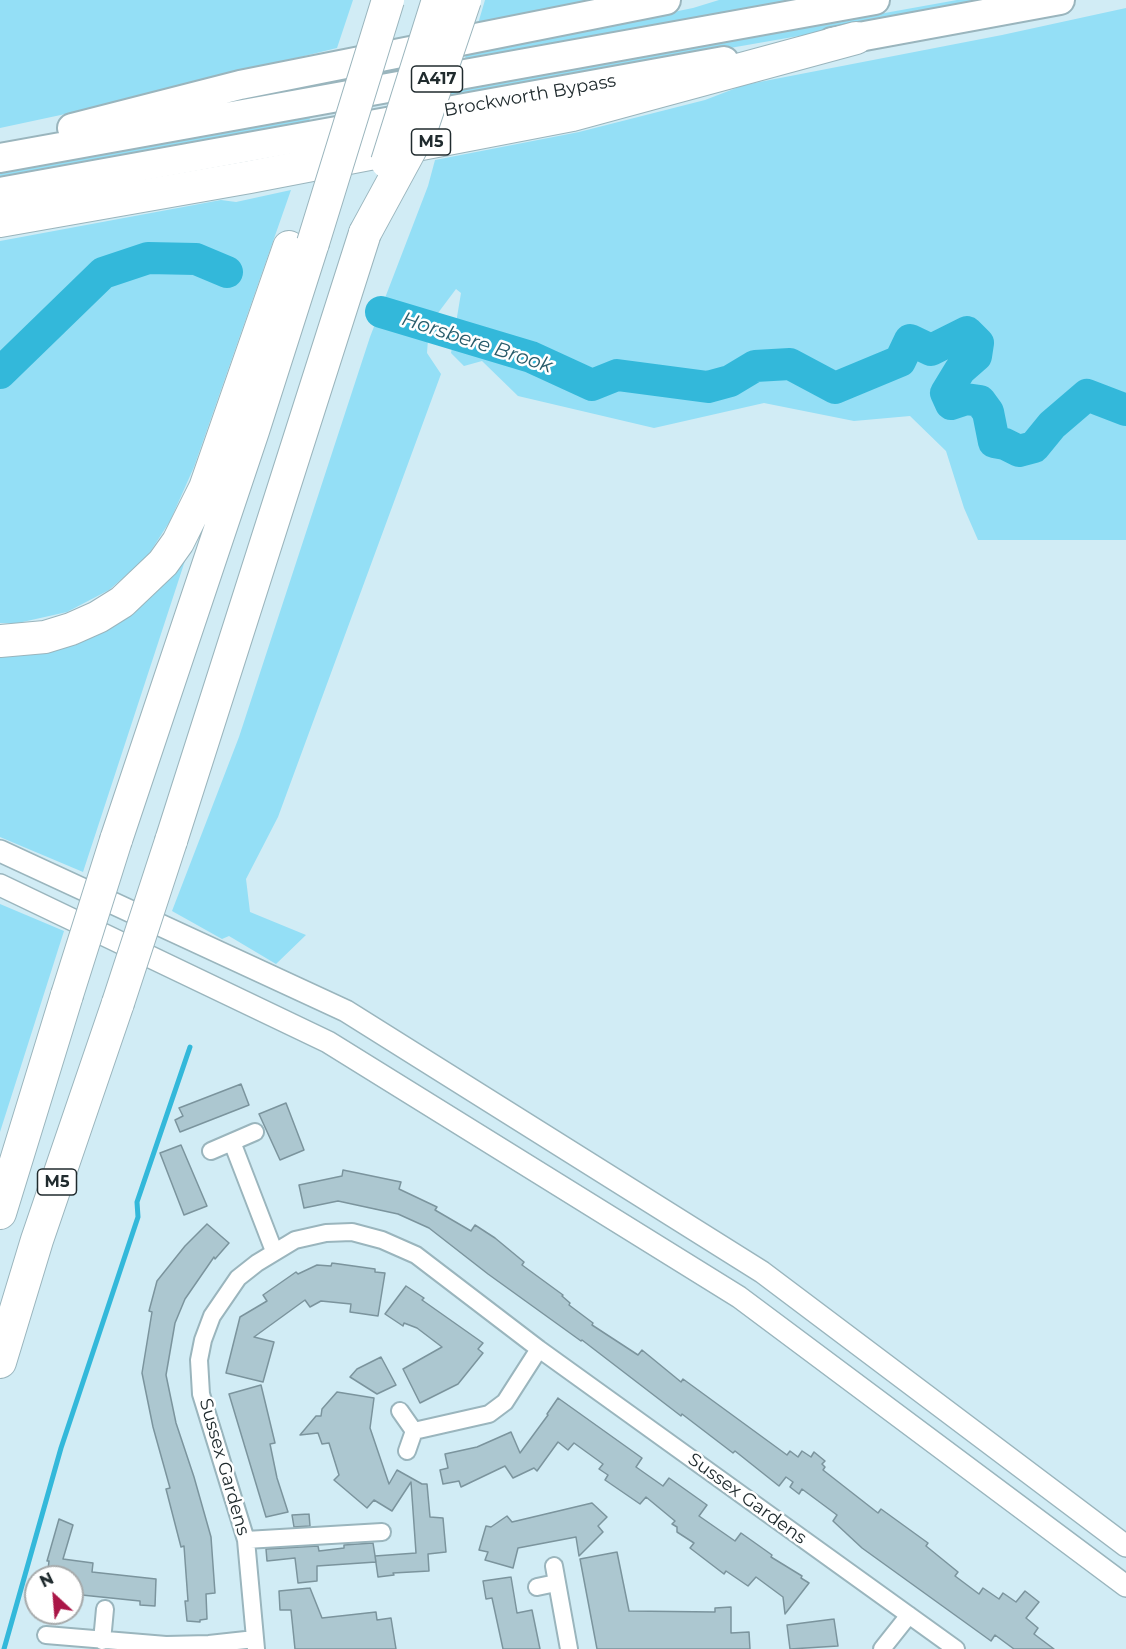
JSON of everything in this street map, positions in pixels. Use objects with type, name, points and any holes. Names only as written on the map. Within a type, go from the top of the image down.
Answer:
[{"type":"highway","name":"M5","points":[[0,641],[45,637],[72,629],[98,617],[122,602],[163,563],[178,542],[204,488],[301,245],[351,114],[388,0]]},
{"type":"highway","name":"M5","points":[[0,1362],[37,1240],[171,841],[438,0]]},
{"type":"highway","name":"M5","points":[[365,233],[421,130],[465,0]]},
{"type":"highway","points":[[0,146],[240,86],[666,0]]},
{"type":"highway","name":"Brockworth Bypass","points":[[0,159],[875,0]]},
{"type":"highway","name":"Brockworth Bypass","points":[[0,192],[1060,0]]},
{"type":"highway","name":"M5","points":[[0,221],[250,177],[572,115],[856,38]]},
{"type":"highway","name":"M5","points":[[0,1213],[116,840],[249,442],[301,245]]},
{"type":"street","points":[[0,851],[346,1011],[762,1272],[1126,1546]]},
{"type":"street","points":[[0,885],[328,1042],[729,1290],[1126,1586]]},
{"type":"street","points":[[212,1151],[255,1132]]},
{"type":"street","points":[[232,1142],[274,1251]]},
{"type":"street","name":"Sussex Gardens","points":[[46,1635],[166,1645],[256,1644],[246,1540],[201,1394],[199,1360],[203,1340],[213,1316],[238,1278],[274,1251],[295,1240],[327,1233],[352,1232],[382,1240],[416,1256],[538,1349],[956,1649]]},
{"type":"street","points":[[414,1431],[489,1414],[505,1401],[538,1349]]},
{"type":"street","points":[[400,1411],[414,1431]]},
{"type":"street","points":[[407,1451],[414,1431]]},
{"type":"street","points":[[246,1540],[382,1532]]},
{"type":"street","points":[[554,1566],[569,1649]]},
{"type":"street","points":[[537,1587],[556,1583]]},
{"type":"street","points":[[102,1641],[105,1609]]},
{"type":"street","points":[[882,1649],[909,1615]]},
{"type":"shaded area","points":[[0,0],[353,0],[337,48],[84,110],[0,128]]},
{"type":"shaded area","points":[[485,0],[608,0],[477,27]]},
{"type":"shaded area","points":[[719,0],[806,0],[465,59],[466,54],[693,8]]},
{"type":"shaded area","points":[[957,0],[1005,0],[449,97],[451,91]]},
{"type":"shaded area","points":[[1126,8],[1126,540],[978,540],[964,508],[946,451],[910,416],[854,421],[764,403],[654,428],[518,396],[482,361],[464,366],[451,353],[461,293],[456,289],[435,317],[428,320],[417,318],[414,328],[425,333],[428,339],[427,353],[441,374],[278,817],[246,879],[250,912],[306,935],[276,964],[229,936],[222,939],[172,911],[239,737],[370,337],[428,186],[435,160],[579,132],[705,100],[744,85],[1002,35]]},
{"type":"shaded area","points":[[310,117],[309,124],[0,179],[0,173]]},
{"type":"shaded area","points":[[291,190],[194,467],[170,521],[147,557],[109,590],[67,612],[18,623],[0,623],[0,241],[221,200],[236,202]]},
{"type":"shaded area","points":[[198,521],[83,872],[0,837],[0,649],[71,638]]},
{"type":"shaded area","points":[[0,904],[64,931],[0,1132]]},
{"type":"building","points":[[241,1084],[249,1105],[180,1132],[175,1120],[183,1116],[179,1108]]},
{"type":"building","points":[[286,1103],[304,1150],[280,1160],[259,1114]]},
{"type":"building","points":[[181,1145],[207,1206],[184,1215],[160,1153]]},
{"type":"building","points":[[343,1170],[401,1182],[399,1189],[437,1207],[435,1210],[471,1231],[475,1225],[495,1238],[524,1262],[522,1265],[563,1295],[570,1303],[569,1305],[593,1323],[592,1325],[638,1355],[642,1350],[681,1382],[683,1379],[787,1455],[790,1451],[798,1457],[802,1451],[811,1457],[814,1452],[825,1461],[822,1464],[825,1467],[823,1470],[878,1513],[881,1509],[928,1543],[926,1546],[958,1572],[955,1576],[979,1594],[983,1588],[999,1599],[1003,1593],[1016,1602],[1025,1591],[1039,1602],[1026,1618],[1038,1628],[1034,1634],[1054,1649],[1014,1649],[995,1635],[991,1641],[862,1548],[833,1521],[837,1515],[802,1489],[799,1494],[790,1487],[793,1482],[786,1477],[779,1486],[735,1451],[733,1453],[682,1414],[681,1416],[429,1228],[398,1214],[338,1201],[304,1208],[299,1185],[342,1176]]},
{"type":"building","points":[[207,1224],[229,1243],[215,1259],[214,1257],[185,1299],[175,1323],[166,1375],[176,1423],[211,1537],[215,1593],[206,1594],[207,1619],[200,1620],[200,1622],[187,1621],[184,1546],[181,1547],[166,1489],[170,1488],[153,1427],[142,1373],[152,1312],[149,1311],[157,1281],[185,1246]]},
{"type":"building","points":[[332,1263],[375,1269],[375,1272],[385,1273],[378,1316],[350,1312],[351,1304],[321,1301],[310,1307],[305,1300],[254,1337],[274,1342],[263,1382],[226,1373],[240,1317],[267,1301],[263,1295],[296,1272],[298,1274],[317,1265],[331,1266]]},
{"type":"building","points":[[406,1286],[483,1343],[478,1349],[483,1353],[458,1384],[420,1403],[403,1369],[442,1347],[417,1328],[404,1323],[403,1326],[385,1314]]},
{"type":"building","points":[[381,1357],[396,1385],[377,1394],[350,1377],[357,1369]]},
{"type":"building","points":[[261,1385],[275,1443],[270,1444],[277,1478],[288,1512],[266,1517],[229,1394]]},
{"type":"building","points":[[337,1392],[374,1398],[370,1428],[389,1484],[397,1470],[422,1484],[427,1484],[430,1517],[443,1518],[446,1552],[428,1554],[429,1571],[393,1573],[394,1575],[378,1577],[375,1556],[416,1553],[411,1482],[392,1511],[374,1500],[367,1508],[334,1480],[339,1475],[329,1443],[322,1444],[318,1433],[300,1435],[316,1416],[321,1416],[322,1409]]},
{"type":"building","points":[[558,1398],[642,1458],[636,1467],[663,1486],[669,1478],[707,1505],[699,1516],[735,1541],[741,1533],[772,1555],[771,1557],[802,1576],[801,1578],[809,1583],[785,1614],[783,1597],[756,1577],[748,1586],[726,1571],[724,1574],[690,1548],[694,1543],[677,1532],[677,1527],[672,1524],[675,1521],[646,1497],[640,1504],[605,1480],[608,1475],[599,1469],[603,1464],[574,1443],[568,1450],[558,1442],[537,1471],[534,1468],[513,1478],[505,1466],[461,1487],[459,1481],[443,1484],[440,1470],[448,1468],[445,1454],[477,1447],[511,1432],[520,1453]]},
{"type":"building","points":[[592,1503],[607,1517],[598,1526],[603,1532],[579,1556],[576,1537],[518,1548],[513,1568],[485,1560],[488,1552],[479,1550],[486,1526],[491,1527],[507,1516],[512,1522]]},
{"type":"building","points":[[309,1514],[310,1526],[294,1527],[292,1515]]},
{"type":"building","points":[[59,1519],[73,1525],[63,1559],[93,1563],[92,1572],[156,1579],[155,1606],[140,1605],[140,1601],[84,1595],[84,1565],[48,1565],[49,1561],[47,1561]]},
{"type":"building","points":[[373,1543],[376,1562],[317,1566],[317,1581],[298,1583],[295,1558],[267,1561],[266,1549],[318,1546],[319,1551],[344,1548],[344,1545]]},
{"type":"building","points":[[617,1552],[629,1611],[715,1612],[715,1608],[731,1607],[731,1633],[749,1632],[750,1649],[597,1649],[580,1559]]},
{"type":"building","points":[[511,1577],[517,1613],[532,1610],[540,1649],[503,1649],[492,1598],[486,1599],[483,1581]]},
{"type":"building","points":[[310,1588],[322,1618],[376,1612],[377,1620],[391,1618],[396,1649],[295,1649],[291,1610],[280,1610],[279,1591]]},
{"type":"building","points":[[834,1619],[838,1646],[790,1649],[787,1625]]},
{"type":"waterway","name":"Horsbere Brook","points":[[0,373],[103,273],[148,258],[196,259],[227,272]]},
{"type":"waterway","name":"Horsbere Brook","points":[[381,312],[531,357],[592,385],[617,375],[708,387],[730,381],[755,366],[790,364],[835,388],[900,361],[910,340],[931,350],[967,332],[978,343],[976,356],[960,370],[946,393],[951,404],[966,399],[980,401],[988,412],[994,442],[1005,444],[1019,451],[1034,447],[1052,425],[1087,395],[1126,410]]},
{"type":"waterway","points":[[4,1649],[61,1448],[138,1217],[137,1202],[190,1047]]}]
